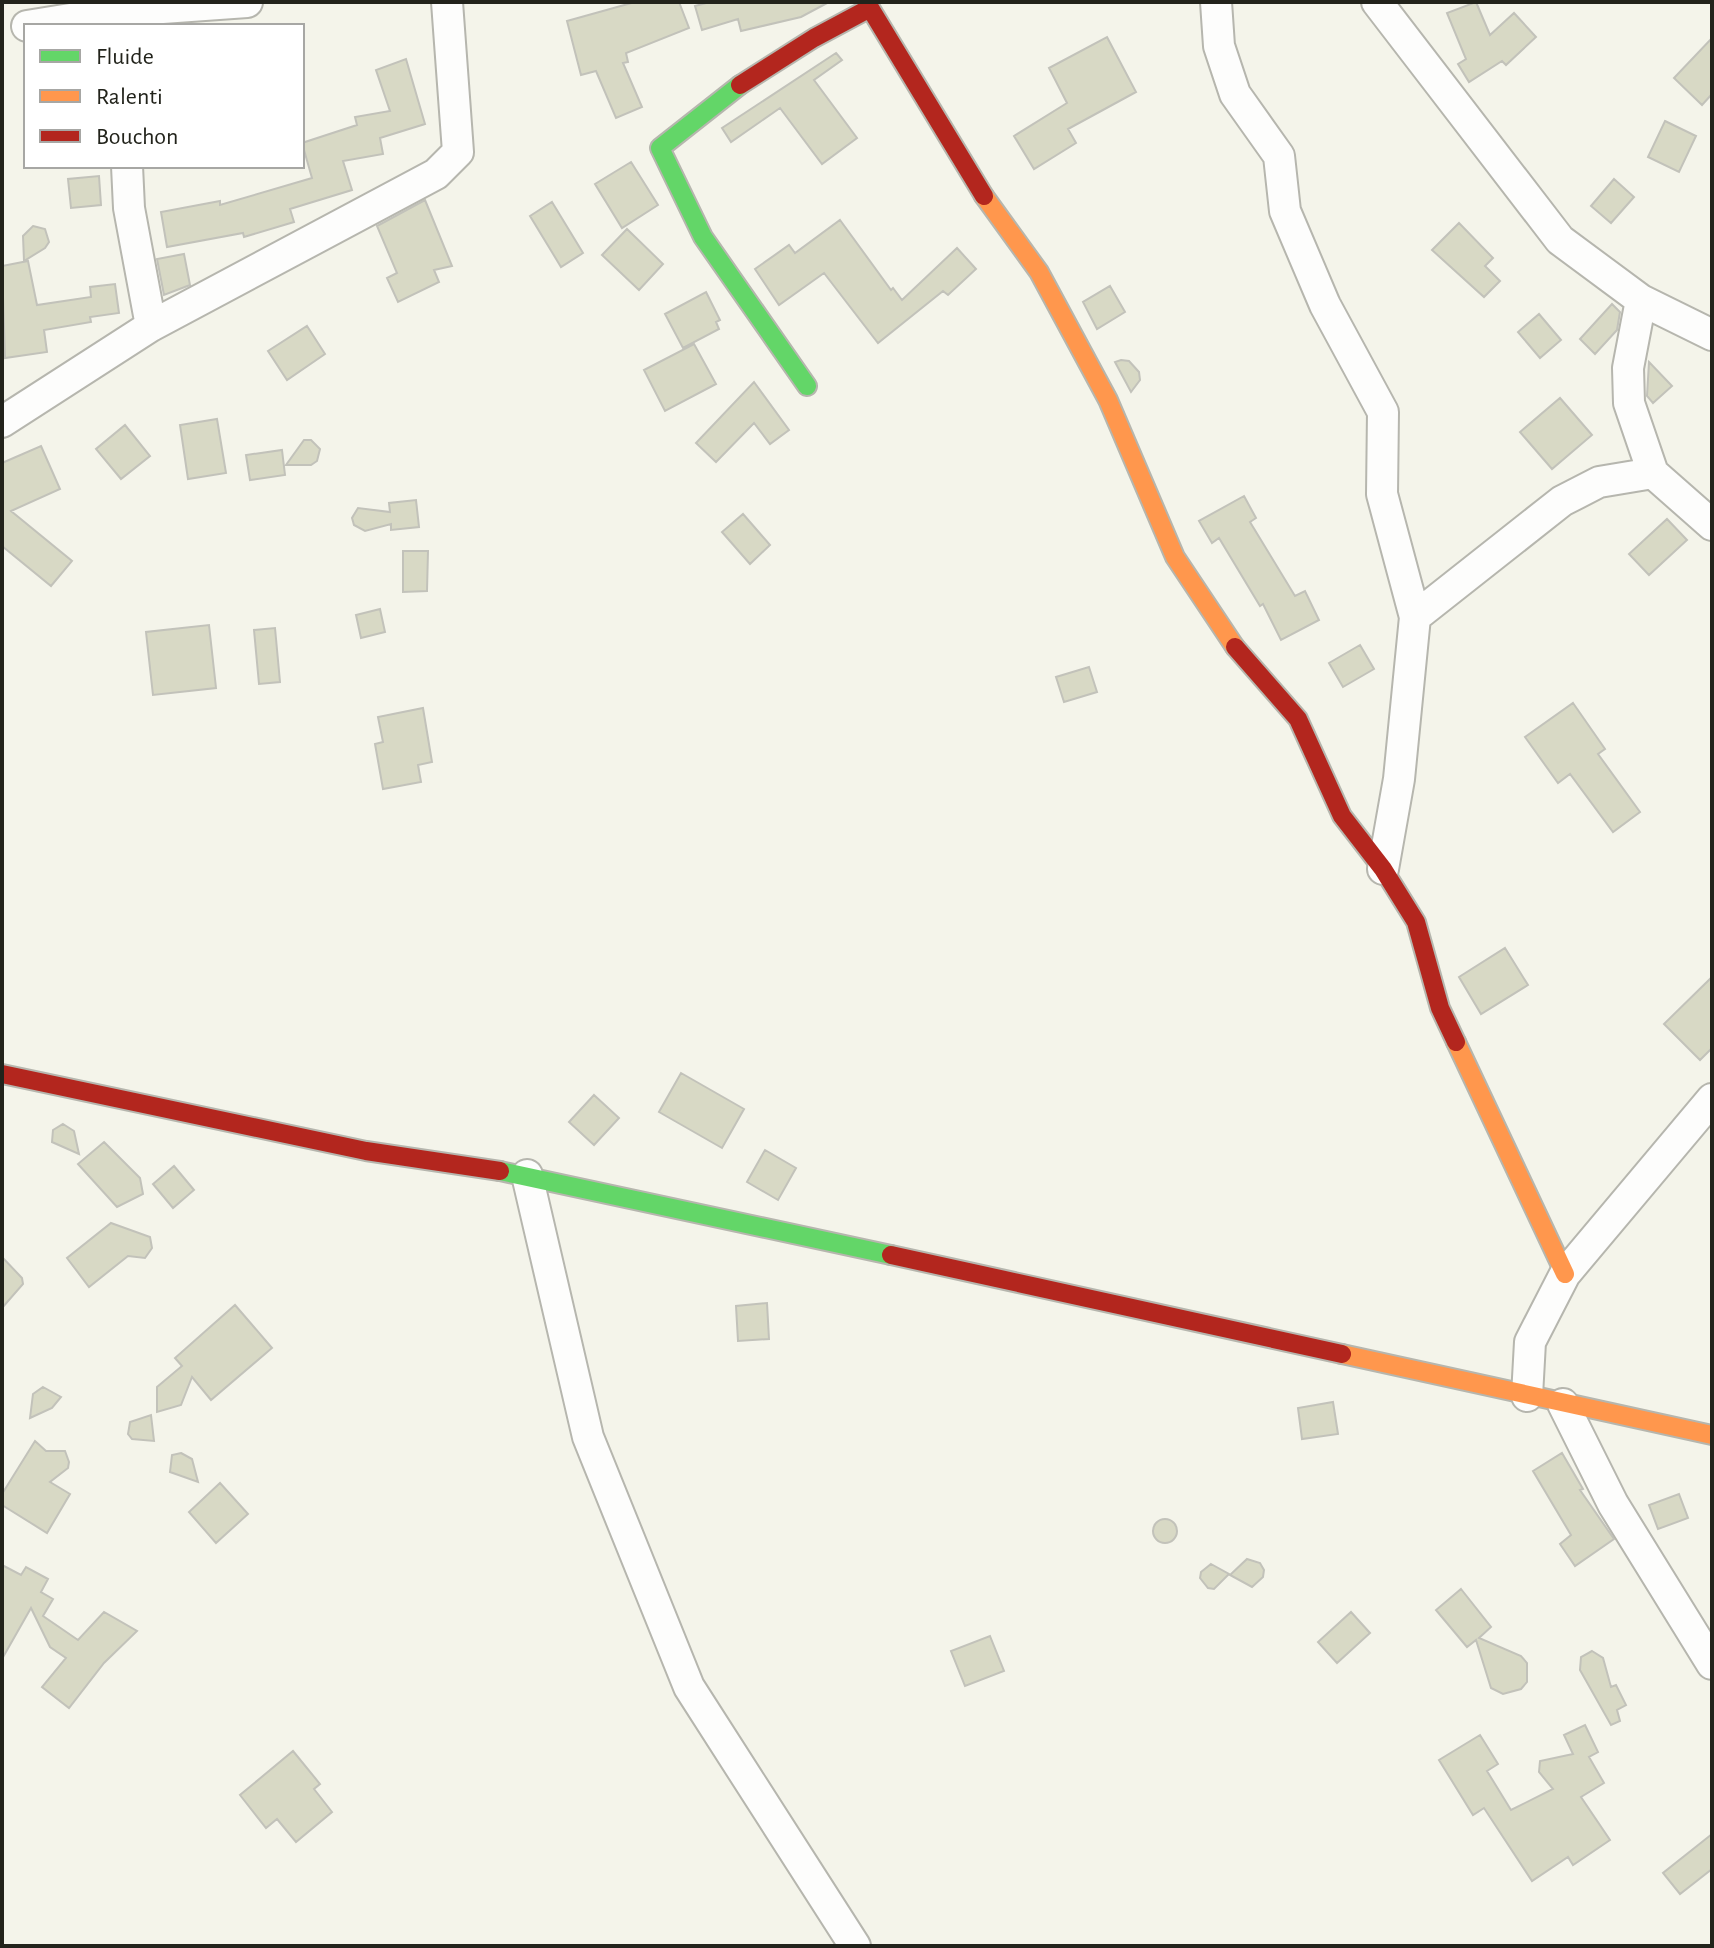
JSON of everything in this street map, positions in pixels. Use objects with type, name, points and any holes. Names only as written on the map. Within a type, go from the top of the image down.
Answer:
[{"type":"street","points":[[40,24],[119,13],[247,2]]},
{"type":"street","points":[[2,422],[151,326],[436,174],[458,152],[447,2]]},
{"type":"street","points":[[1216,2],[1219,46],[1235,94],[1279,156],[1285,211],[1325,305],[1383,412],[1382,494],[1415,617],[1399,779],[1383,869]]},
{"type":"street","points":[[1377,2],[1560,240],[1641,300],[1712,335]]},
{"type":"street","points":[[807,386],[703,237],[660,148],[700,112],[805,42],[870,8],[976,185],[1039,272],[1108,400],[1175,557],[1238,652],[1298,719],[1342,816],[1383,869],[1416,922],[1440,1008],[1565,1274]]},
{"type":"street","points":[[2,30],[24,26]]},
{"type":"street","points":[[127,168],[129,208],[151,326]]},
{"type":"street","points":[[1641,300],[1628,368],[1629,403],[1653,473],[1712,525]]},
{"type":"street","points":[[1415,617],[1562,501],[1599,482],[1653,473]]},
{"type":"street","points":[[2,1074],[355,1149],[527,1175],[1712,1435]]},
{"type":"street","points":[[1527,1396],[1530,1342],[1565,1274],[1712,1099]]},
{"type":"street","points":[[527,1175],[588,1437],[689,1687],[855,1946]]},
{"type":"street","points":[[1563,1404],[1613,1504],[1712,1664]]},
{"type":"building","points":[[635,2],[679,2],[689,28],[626,53],[628,62],[623,63],[642,107],[616,118],[596,71],[581,75],[567,21]]},
{"type":"building","points":[[710,2],[829,2],[801,17],[741,31],[738,19],[702,30],[695,6]]},
{"type":"building","points":[[1476,2],[1490,35],[1514,13],[1536,37],[1506,65],[1502,61],[1469,82],[1458,64],[1466,59],[1447,13]]},
{"type":"building","points":[[1107,37],[1136,92],[1068,129],[1076,143],[1034,169],[1014,136],[1067,103],[1049,68]]},
{"type":"building","points":[[1712,38],[1712,94],[1702,105],[1674,78]]},
{"type":"building","points":[[836,53],[842,60],[814,80],[857,138],[822,164],[780,108],[731,142],[722,128]]},
{"type":"building","points":[[406,59],[425,124],[380,138],[383,154],[343,161],[352,190],[290,209],[294,222],[244,237],[243,233],[167,247],[161,212],[220,201],[220,205],[312,178],[304,142],[357,125],[355,117],[390,111],[376,70]]},
{"type":"building","points":[[1665,121],[1696,136],[1679,172],[1648,157]]},
{"type":"building","points":[[631,162],[658,205],[622,228],[595,184]]},
{"type":"building","points":[[99,176],[101,205],[71,208],[68,179]]},
{"type":"building","points":[[1614,179],[1634,197],[1611,223],[1591,206]]},
{"type":"building","points":[[425,200],[452,266],[434,270],[439,282],[398,302],[387,278],[397,273],[377,226]]},
{"type":"building","points":[[552,202],[583,253],[561,267],[530,216]]},
{"type":"building","points":[[840,220],[891,290],[893,288],[902,300],[957,248],[976,269],[948,295],[943,291],[878,343],[824,273],[779,305],[755,269],[789,245],[795,253]]},
{"type":"building","points":[[1459,223],[1493,258],[1485,266],[1500,281],[1484,297],[1432,250]]},
{"type":"building","points":[[33,226],[45,229],[49,242],[24,261],[23,236]]},
{"type":"building","points":[[627,229],[663,264],[639,290],[602,255]]},
{"type":"building","points":[[184,254],[190,285],[164,295],[157,259]]},
{"type":"building","points":[[28,261],[37,305],[91,297],[90,287],[115,284],[119,313],[90,317],[91,322],[44,330],[47,352],[5,358],[2,266]]},
{"type":"building","points":[[1110,286],[1125,312],[1097,329],[1083,302]]},
{"type":"building","points":[[706,292],[720,320],[716,322],[719,329],[683,348],[665,314]]},
{"type":"building","points":[[1612,304],[1620,312],[1617,330],[1595,354],[1580,339]]},
{"type":"building","points":[[1539,314],[1561,340],[1540,358],[1518,332]]},
{"type":"building","points":[[307,326],[325,354],[287,380],[268,351]]},
{"type":"building","points":[[694,344],[716,384],[665,411],[644,370]]},
{"type":"building","points":[[1129,361],[1139,372],[1140,380],[1131,392],[1115,362]]},
{"type":"building","points":[[1649,362],[1672,386],[1653,403],[1647,396]]},
{"type":"building","points":[[754,382],[789,430],[770,444],[754,423],[716,462],[696,443]]},
{"type":"building","points":[[1560,398],[1592,435],[1552,469],[1520,432]]},
{"type":"building","points":[[217,419],[226,473],[188,479],[180,425]]},
{"type":"building","points":[[125,425],[150,456],[121,479],[96,449]]},
{"type":"building","points":[[304,440],[311,440],[320,449],[317,461],[311,465],[286,465]]},
{"type":"building","points":[[41,446],[60,489],[11,511],[72,561],[51,586],[2,546],[2,463]]},
{"type":"building","points":[[282,450],[285,475],[250,480],[246,455]]},
{"type":"building","points":[[1244,496],[1256,518],[1250,522],[1295,596],[1305,591],[1319,620],[1281,640],[1263,604],[1260,606],[1219,538],[1212,543],[1199,521]]},
{"type":"building","points":[[416,500],[419,527],[391,530],[391,524],[365,531],[354,525],[352,518],[358,508],[390,512],[389,503]]},
{"type":"building","points":[[743,514],[770,545],[750,564],[722,532]]},
{"type":"building","points":[[1667,519],[1687,540],[1649,575],[1629,554]]},
{"type":"building","points":[[403,551],[428,551],[427,591],[403,592]]},
{"type":"building","points":[[380,609],[385,632],[361,638],[356,615]]},
{"type":"building","points":[[209,625],[216,688],[153,695],[146,632]]},
{"type":"building","points":[[275,628],[280,682],[259,684],[254,630]]},
{"type":"building","points":[[1360,645],[1374,669],[1343,687],[1329,663]]},
{"type":"building","points":[[1089,667],[1097,692],[1064,702],[1056,677]]},
{"type":"building","points":[[1573,703],[1605,749],[1598,754],[1640,812],[1613,832],[1570,774],[1558,783],[1525,737]]},
{"type":"building","points":[[423,708],[432,762],[418,765],[421,782],[383,789],[375,744],[383,742],[378,717]]},
{"type":"building","points":[[1505,948],[1528,985],[1481,1014],[1459,977]]},
{"type":"building","points":[[1712,977],[1712,1048],[1700,1060],[1664,1024]]},
{"type":"building","points":[[681,1073],[744,1109],[722,1148],[659,1112]]},
{"type":"building","points":[[594,1095],[619,1118],[594,1145],[569,1122]]},
{"type":"building","points":[[63,1124],[74,1131],[79,1154],[52,1142],[53,1130]]},
{"type":"building","points":[[104,1142],[140,1178],[143,1194],[117,1207],[78,1164]]},
{"type":"building","points":[[765,1150],[796,1168],[778,1200],[747,1182]]},
{"type":"building","points":[[174,1166],[194,1190],[173,1208],[153,1184]]},
{"type":"building","points":[[111,1223],[150,1237],[152,1248],[145,1258],[128,1256],[89,1287],[67,1258]]},
{"type":"building","points":[[2,1257],[22,1278],[23,1284],[2,1308]]},
{"type":"building","points":[[767,1303],[769,1339],[738,1341],[736,1306]]},
{"type":"building","points":[[235,1305],[272,1348],[211,1400],[192,1377],[181,1405],[157,1412],[157,1387],[182,1366],[175,1358]]},
{"type":"building","points":[[43,1387],[61,1397],[52,1408],[30,1418],[33,1394]]},
{"type":"building","points":[[1333,1402],[1338,1434],[1302,1439],[1298,1408]]},
{"type":"building","points":[[151,1415],[154,1441],[132,1439],[128,1434],[130,1422]]},
{"type":"building","points":[[35,1441],[46,1451],[65,1451],[69,1462],[68,1468],[50,1482],[70,1494],[47,1533],[2,1505],[2,1494]]},
{"type":"building","points":[[181,1453],[192,1459],[198,1482],[170,1472],[172,1455]]},
{"type":"building","points":[[1562,1453],[1583,1489],[1580,1490],[1614,1539],[1575,1566],[1560,1544],[1571,1535],[1533,1471]]},
{"type":"building","points":[[220,1483],[248,1514],[216,1543],[189,1512]]},
{"type":"building","points":[[1679,1494],[1688,1518],[1658,1529],[1649,1505]]},
{"type":"building","points":[[1165,1519],[1174,1522],[1177,1531],[1174,1540],[1165,1543],[1156,1540],[1153,1531],[1156,1522]]},
{"type":"building","points":[[1247,1559],[1260,1563],[1264,1570],[1263,1577],[1252,1587],[1230,1575]]},
{"type":"building","points":[[1211,1564],[1229,1574],[1214,1589],[1208,1588],[1200,1578],[1201,1572]]},
{"type":"building","points":[[2,1565],[21,1575],[26,1567],[48,1579],[41,1592],[53,1599],[43,1616],[78,1640],[104,1612],[137,1631],[104,1663],[69,1708],[42,1687],[66,1658],[50,1647],[31,1608],[2,1659]]},
{"type":"building","points":[[1461,1589],[1491,1627],[1479,1638],[1521,1656],[1527,1663],[1527,1682],[1521,1689],[1503,1694],[1491,1688],[1476,1640],[1467,1647],[1436,1610]]},
{"type":"building","points":[[1351,1612],[1370,1633],[1337,1663],[1318,1642]]},
{"type":"building","points":[[990,1636],[1004,1671],[965,1686],[951,1651]]},
{"type":"building","points":[[1592,1651],[1603,1658],[1611,1687],[1616,1685],[1626,1705],[1617,1710],[1620,1721],[1611,1725],[1580,1670],[1581,1657]]},
{"type":"building","points":[[1585,1725],[1598,1752],[1589,1757],[1604,1783],[1581,1797],[1610,1840],[1573,1865],[1568,1857],[1532,1881],[1484,1808],[1473,1815],[1439,1760],[1480,1735],[1498,1764],[1487,1771],[1511,1810],[1553,1789],[1539,1772],[1540,1761],[1573,1754],[1564,1735]]},
{"type":"building","points":[[293,1751],[320,1784],[314,1789],[332,1812],[296,1842],[277,1819],[266,1828],[240,1795]]},
{"type":"building","points":[[1712,1834],[1712,1869],[1680,1894],[1663,1873]]},
{"type":"traffic: fast","points":[[740,85],[660,148],[703,237],[807,386]]},
{"type":"traffic: fast","points":[[500,1171],[891,1255]]},
{"type":"traffic: slow","points":[[984,196],[1039,272],[1108,400],[1175,557],[1235,647]]},
{"type":"traffic: slow","points":[[1456,1042],[1565,1274]]},
{"type":"traffic: slow","points":[[1342,1354],[1712,1435]]},
{"type":"traffic: jam","points":[[740,85],[814,38],[870,8],[984,196]]},
{"type":"traffic: jam","points":[[1235,647],[1298,719],[1342,816],[1383,869],[1416,922],[1440,1008],[1456,1042]]},
{"type":"traffic: jam","points":[[2,1074],[366,1151],[500,1171]]},
{"type":"traffic: jam","points":[[891,1255],[1342,1354]]}]
